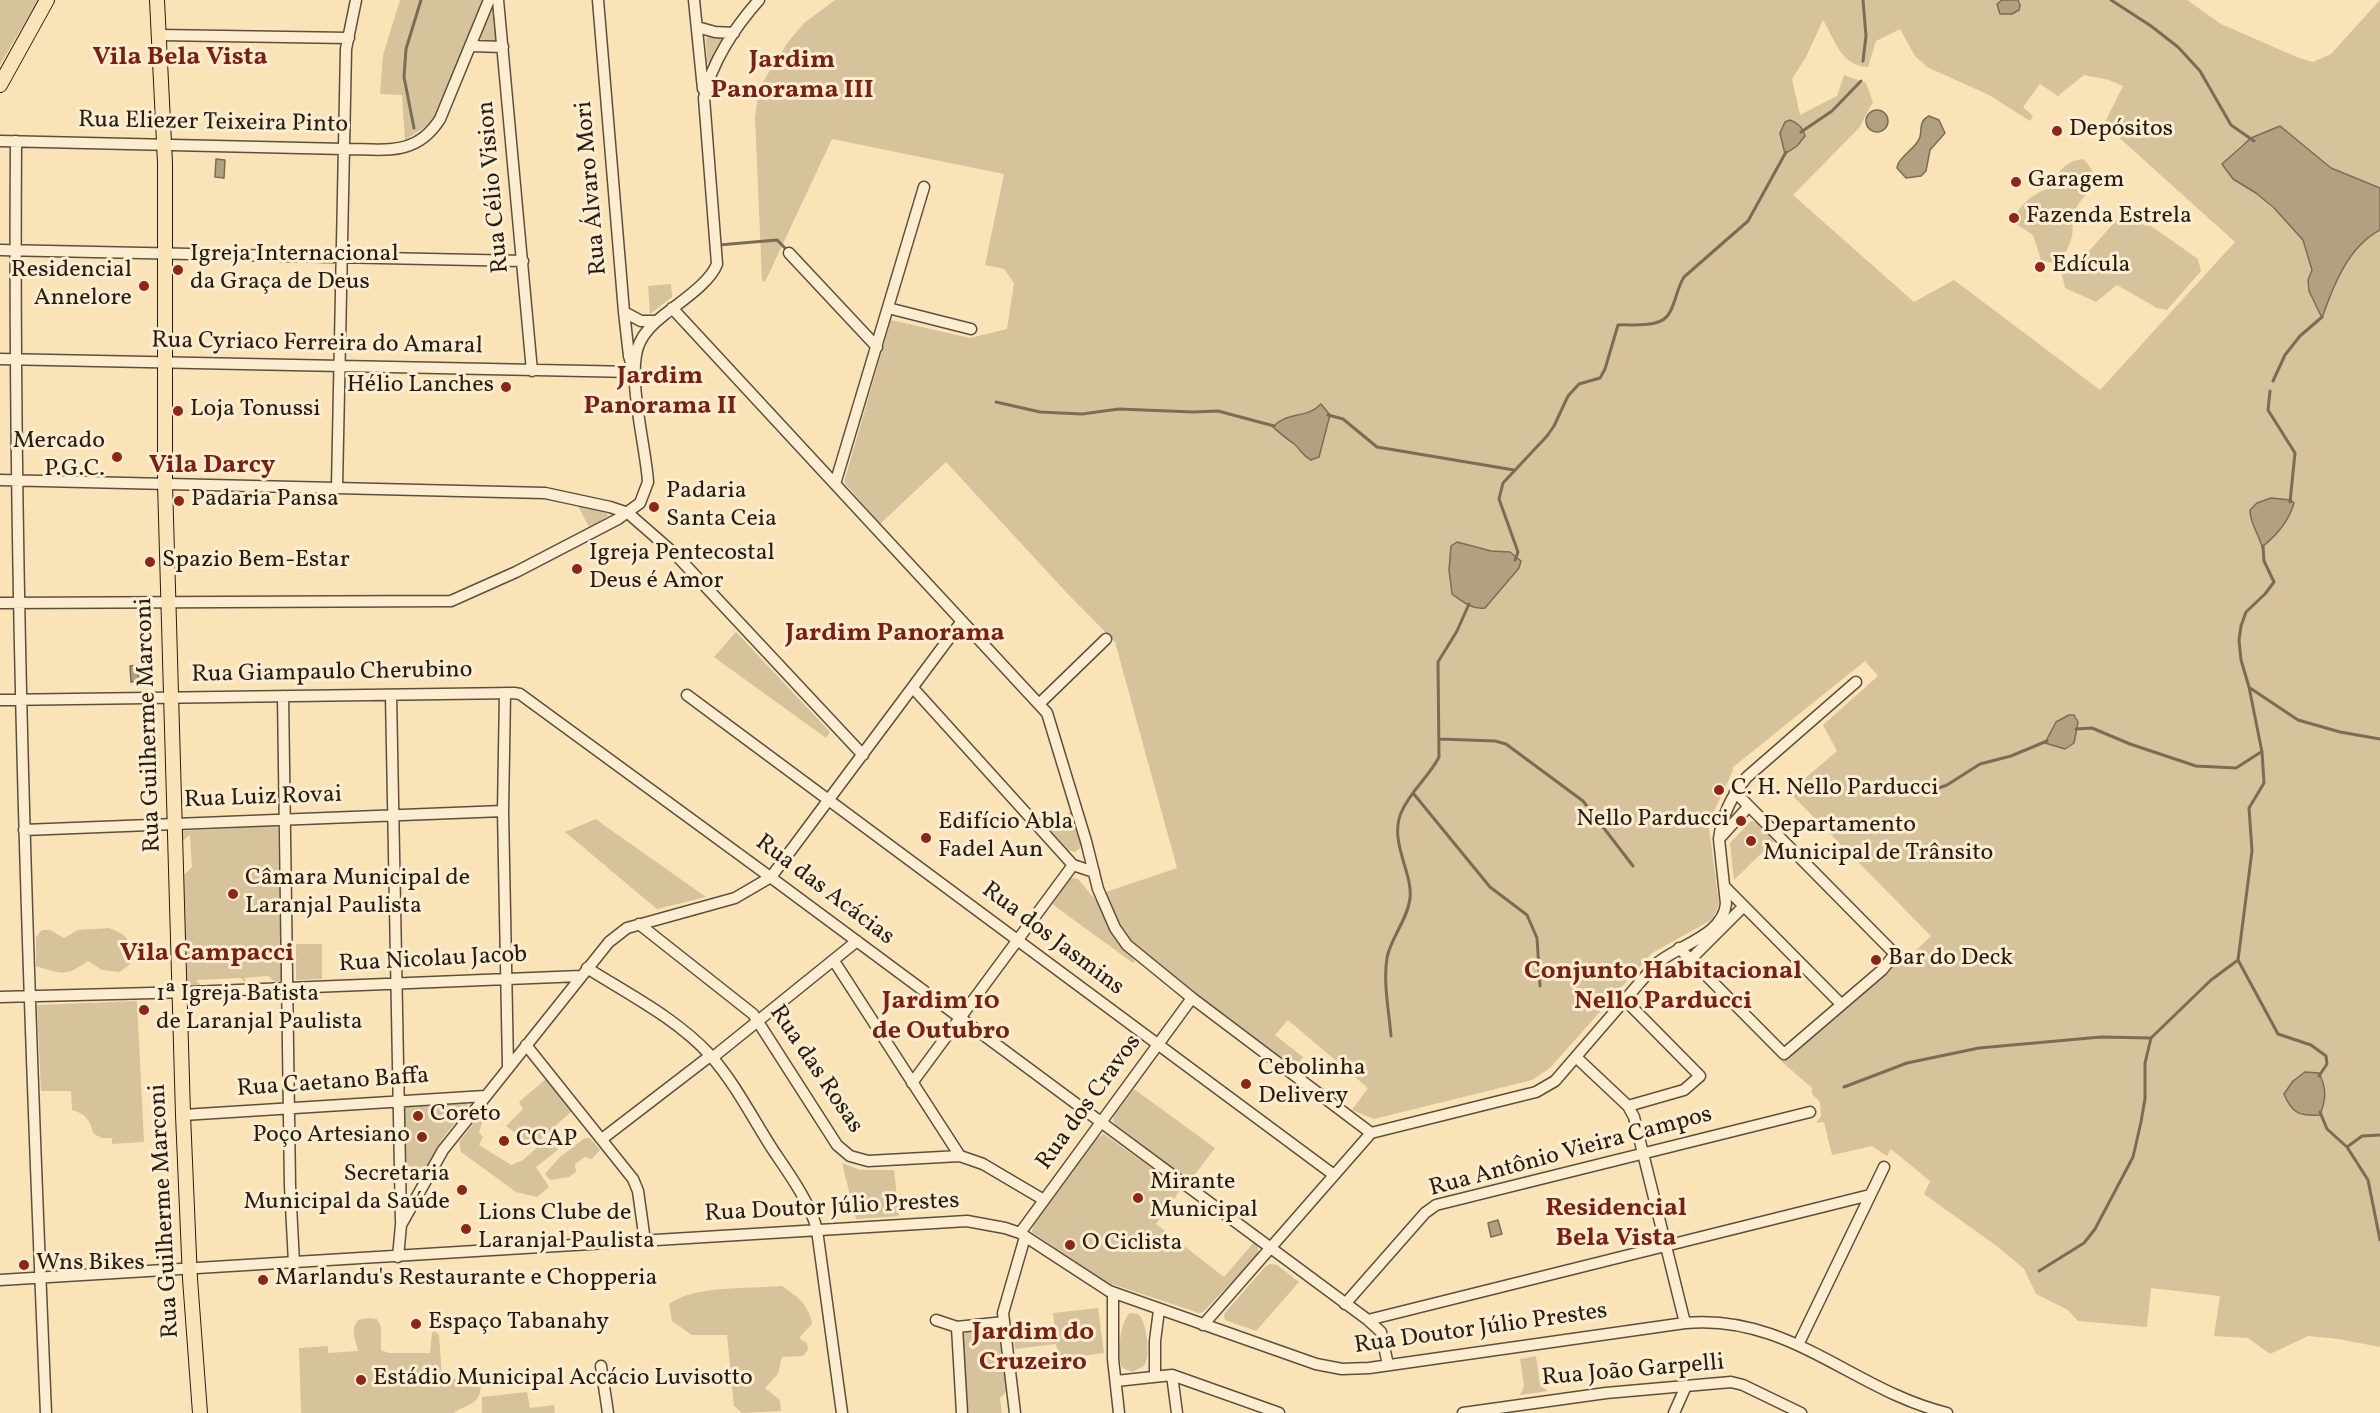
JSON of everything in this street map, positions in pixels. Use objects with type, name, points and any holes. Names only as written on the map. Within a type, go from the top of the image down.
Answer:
[{"type":"main road","points":[[0,85],[47,0]]},
{"type":"main road","name":"Rua Guilherme Marconi","points":[[157,0],[164,144],[165,483],[183,1114],[190,1270],[200,1413]]},
{"type":"street","points":[[337,487],[346,49],[356,0]]},
{"type":"street","points":[[489,0],[470,46],[503,47]]},
{"type":"street","name":"Rua Célio Vision","points":[[498,0],[532,370]]},
{"type":"street","name":"Rua Álvaro Mori","points":[[598,0],[624,312],[629,356],[634,372]]},
{"type":"street","points":[[0,603],[456,600],[516,572],[628,513],[643,497],[648,482],[634,372],[639,343],[656,321],[707,279],[717,264],[694,0]]},
{"type":"street","points":[[704,98],[711,72],[734,33],[759,0]]},
{"type":"street","points":[[696,27],[715,32],[734,33]]},
{"type":"street","points":[[159,35],[349,38]]},
{"type":"street","name":"Rua Eliezer Teixeira Pinto","points":[[0,141],[399,149],[423,140],[440,118],[470,46]]},
{"type":"street","points":[[16,141],[16,480],[24,830],[28,996],[46,1413]]},
{"type":"street","points":[[835,484],[924,187]]},
{"type":"street","points":[[0,250],[523,261]]},
{"type":"street","points":[[789,253],[877,347]]},
{"type":"street","points":[[672,308],[1039,704],[1052,723],[1098,889],[1109,917],[1127,945],[1192,998],[1371,1133]]},
{"type":"street","points":[[888,308],[971,329]]},
{"type":"street","points":[[624,312],[641,321],[656,321]]},
{"type":"street","name":"Rua Cyriaco Ferreira do Amaral","points":[[0,359],[634,372]]},
{"type":"street","points":[[0,480],[545,493],[628,513],[684,562],[863,755]]},
{"type":"street","points":[[401,1225],[449,1140],[613,937],[639,924],[735,898],[771,877],[962,621]]},
{"type":"street","points":[[1039,704],[1106,639]]},
{"type":"street","points":[[1203,1325],[1371,1133],[1543,1089],[1555,1081],[1577,1058],[1655,965],[1719,924],[1725,914],[1726,904],[1719,838],[1725,812],[1735,792],[1747,777],[1856,682]]},
{"type":"street","points":[[913,688],[1073,865],[1094,872]]},
{"type":"street","points":[[505,693],[503,811],[508,1067]]},
{"type":"street","name":"Rua Giampaulo Cherubino","points":[[0,700],[520,694]]},
{"type":"street","name":"Rua das Acácias","points":[[520,694],[771,877],[1382,1332]]},
{"type":"street","points":[[391,695],[398,984],[401,1225],[398,1257]]},
{"type":"street","name":"Rua dos Jasmins","points":[[687,695],[1334,1175]]},
{"type":"street","points":[[282,696],[290,1186],[294,1263]]},
{"type":"street","points":[[1679,948],[1784,1054],[1882,970],[1896,954],[1735,792]]},
{"type":"street","points":[[1719,838],[1749,806]]},
{"type":"street","name":"Rua Luiz Rovai","points":[[24,830],[503,811]]},
{"type":"street","points":[[912,1083],[1073,865]]},
{"type":"street","points":[[1724,886],[1841,1004]]},
{"type":"street","points":[[1690,959],[1744,906]]},
{"type":"street","name":"Rua das Rosas","points":[[639,924],[758,1020],[837,1145],[850,1156],[868,1161],[960,1156],[982,1164],[1044,1200]]},
{"type":"street","points":[[602,1139],[711,1057],[857,941]]},
{"type":"street","points":[[834,961],[960,1156]]},
{"type":"street","points":[[584,972],[662,1016],[711,1057],[783,1166],[813,1217],[817,1230],[842,1413]]},
{"type":"street","name":"Rua Nicolau Jacob","points":[[0,997],[287,989],[507,979],[584,972]]},
{"type":"street","name":"Rua dos Cravos","points":[[1015,1413],[1004,1307],[1023,1235],[1044,1200],[1192,998]]},
{"type":"street","points":[[1626,1001],[1700,1076],[1684,1090],[1630,1109]]},
{"type":"street","points":[[526,1045],[636,1184],[645,1241]]},
{"type":"street","points":[[1577,1058],[1630,1109],[1644,1154],[1685,1323]]},
{"type":"street","name":"Rua Caetano Baffa","points":[[183,1114],[485,1096]]},
{"type":"street","name":"Rua Antônio Vieira Campos","points":[[1345,1304],[1432,1207],[1810,1112]]},
{"type":"street","points":[[1798,1345],[1884,1167]]},
{"type":"street","points":[[400,1180],[407,1186],[423,1185]]},
{"type":"street","points":[[1368,1320],[1870,1195]]},
{"type":"street","name":"Rua Doutor Júlio Prestes","points":[[0,1280],[957,1221],[978,1222],[1023,1235],[1113,1293],[1316,1364],[1354,1369],[1685,1323],[1713,1322],[1737,1324],[1769,1333],[1911,1401],[1947,1413]]},
{"type":"street","points":[[1113,1293],[1113,1350],[1119,1413]]},
{"type":"street","points":[[1155,1375],[1158,1310]]},
{"type":"street","points":[[1387,1315],[1381,1326],[1388,1365]]},
{"type":"street","points":[[936,1320],[957,1328],[1004,1322]]},
{"type":"street","points":[[957,1328],[962,1413]]},
{"type":"street","points":[[601,1365],[608,1413]]},
{"type":"street","points":[[1116,1381],[1155,1375],[1172,1375],[1268,1411],[1280,1413]]},
{"type":"street","points":[[1172,1375],[1177,1413]]},
{"type":"street","name":"Rua João Garpelli","points":[[1463,1413],[1532,1408],[1606,1393],[1737,1383],[1801,1413]]},
{"type":"street","points":[[1674,1413],[1686,1386]]},
{"type":"shaded area","points":[[0,0],[38,0],[0,65]]},
{"type":"shaded area","points":[[400,0],[483,0],[436,115],[425,131],[425,127],[405,140],[402,95],[380,94],[383,55]]},
{"type":"shaded area","points":[[835,0],[2187,0],[2221,24],[2313,62],[2331,54],[2380,0],[2380,188],[2331,168],[2305,146],[2259,134],[2241,145],[2222,164],[2233,179],[2256,193],[2297,231],[2303,240],[2312,270],[2309,275],[2322,317],[2331,292],[2350,257],[2369,237],[2380,230],[2380,1347],[2308,1336],[2270,1354],[2248,1338],[2214,1336],[2220,1296],[2151,1288],[2147,1327],[2078,1321],[2068,1310],[2036,1294],[2024,1269],[1998,1247],[1924,1194],[1930,1181],[1891,1149],[1887,1156],[1872,1146],[1832,1155],[1824,1122],[1816,1123],[1821,1116],[1820,1102],[1812,1094],[1812,1088],[1781,1061],[1902,955],[1907,959],[1931,936],[1789,792],[1837,751],[1823,725],[1878,676],[1865,661],[1732,768],[1709,828],[1719,904],[1713,919],[1652,953],[1550,1068],[1532,1080],[1374,1119],[1352,1110],[1368,1088],[1288,1020],[1275,1035],[1303,1057],[1294,1070],[1140,951],[1118,924],[1106,892],[1177,868],[1115,642],[946,462],[880,524],[844,482],[891,320],[970,338],[1007,329],[1014,283],[1004,269],[985,265],[1004,174],[832,139],[765,282],[762,280],[755,117],[759,88],[788,42],[804,23]],"holes":[[[1823,20],[1840,51],[1851,62],[1859,66],[1868,67],[1876,41],[1900,29],[1915,56],[1927,67],[1989,95],[2030,121],[2033,116],[2023,107],[2040,84],[2058,96],[2084,75],[2109,80],[2123,86],[2104,124],[2235,242],[2100,390],[1954,280],[1914,302],[1793,195],[1859,128],[1873,102],[1866,83],[1844,75],[1837,96],[1800,115],[1792,79],[1806,57]]]},
{"type":"shaded area","points":[[2002,0],[2018,0],[2019,10],[2012,14],[2000,14],[1997,4]]},
{"type":"shaded area","points":[[492,4],[494,5],[496,40],[482,41],[479,37]]},
{"type":"shaded area","points":[[711,35],[721,36],[724,41],[710,65],[707,61],[706,39]]},
{"type":"shaded area","points":[[1877,110],[1885,113],[1888,121],[1885,129],[1877,132],[1869,129],[1866,121],[1869,113]]},
{"type":"shaded area","points":[[1929,116],[1939,120],[1945,133],[1930,150],[1926,171],[1921,176],[1906,178],[1897,168],[1898,164],[1919,140],[1922,122]]},
{"type":"shaded area","points":[[1790,120],[1800,126],[1805,136],[1797,146],[1785,154],[1780,133],[1785,122]]},
{"type":"shaded area","points":[[2280,126],[2331,168],[2380,188],[2380,230],[2359,246],[2350,257],[2331,293],[2322,318],[2309,291],[2308,280],[2312,270],[2303,240],[2274,208],[2256,193],[2233,179],[2222,164],[2251,138]]},
{"type":"shaded area","points":[[216,159],[225,160],[224,178],[215,177]]},
{"type":"shaded area","points":[[2083,159],[2090,167],[2094,181],[2074,212],[2073,233],[2069,245],[2063,259],[2053,263],[2041,260],[2033,235],[2013,222],[2015,216],[2027,200],[2050,188],[2059,172],[2067,165]]},
{"type":"shaded area","points":[[2130,209],[2140,218],[2143,225],[2151,226],[2198,259],[2201,271],[2167,310],[2157,308],[2117,285],[2096,302],[2065,288],[2062,275],[2069,262],[2083,258],[2124,211]]},
{"type":"shaded area","points":[[671,284],[672,297],[650,314],[648,286]]},
{"type":"shaded area","points":[[1321,404],[1330,415],[1319,457],[1311,460],[1273,427],[1284,419],[1310,412]]},
{"type":"shaded area","points":[[2271,498],[2291,500],[2294,503],[2282,527],[2262,547],[2251,520],[2250,510],[2257,503]]},
{"type":"shaded area","points":[[577,504],[606,511],[608,516],[589,527]]},
{"type":"shaded area","points":[[1457,542],[1491,551],[1510,552],[1521,561],[1519,568],[1485,608],[1471,606],[1452,594],[1449,570],[1451,546]]},
{"type":"shaded area","points":[[736,632],[830,732],[826,738],[714,657]]},
{"type":"shaded area","points":[[137,665],[139,681],[131,682],[130,666]]},
{"type":"shaded area","points":[[2069,715],[2074,715],[2078,722],[2074,743],[2065,749],[2045,743],[2056,722]]},
{"type":"shaded area","points":[[1071,811],[1081,842],[1080,848],[1075,852],[1068,850],[1050,830]]},
{"type":"shaded area","points":[[596,819],[706,897],[657,909],[565,832]]},
{"type":"shaded area","points":[[1751,821],[1756,822],[1774,841],[1734,880],[1730,843]]},
{"type":"shaded area","points":[[276,826],[278,829],[281,981],[277,984],[268,976],[244,978],[249,985],[241,978],[196,980],[202,987],[189,988],[186,985],[182,877],[192,867],[190,835],[181,842],[182,831]]},
{"type":"shaded area","points":[[1070,879],[1078,879],[1099,904],[1116,940],[1135,961],[1133,963],[1052,904]]},
{"type":"shaded area","points":[[109,928],[126,937],[130,945],[130,964],[120,972],[102,970],[88,961],[69,972],[52,971],[36,966],[36,937],[42,930],[50,930],[64,938],[78,930]]},
{"type":"shaded area","points":[[296,944],[322,944],[322,979],[296,980]]},
{"type":"shaded area","points":[[137,1001],[144,1142],[112,1144],[112,1138],[101,1138],[93,1133],[86,1118],[72,1110],[71,1091],[41,1091],[37,1005]]},
{"type":"shaded area","points":[[2305,1072],[2319,1073],[2322,1079],[2325,1094],[2320,1115],[2307,1115],[2294,1110],[2284,1094],[2293,1081]]},
{"type":"shaded area","points":[[547,1078],[573,1110],[541,1139],[525,1140],[506,1126],[523,1109],[519,1102]]},
{"type":"shaded area","points":[[1134,1089],[1215,1148],[1190,1181],[1114,1123],[1113,1117]]},
{"type":"shaded area","points":[[463,1102],[468,1105],[467,1108],[442,1139],[420,1180],[414,1183],[408,1182],[405,1178],[404,1108]]},
{"type":"shaded area","points":[[480,1115],[482,1123],[479,1132],[483,1137],[479,1145],[511,1165],[523,1160],[550,1136],[558,1150],[536,1167],[549,1187],[537,1197],[516,1192],[461,1152],[459,1142]]},
{"type":"shaded area","points":[[1104,1134],[1181,1189],[1156,1224],[1224,1277],[1254,1242],[1258,1247],[1258,1255],[1203,1312],[1199,1313],[1112,1284],[1111,1286],[1032,1232],[1033,1226],[1098,1137]]},
{"type":"shaded area","points":[[585,1138],[590,1138],[600,1150],[592,1159],[585,1157],[575,1164],[576,1172],[569,1177],[550,1180],[545,1174],[560,1157]]},
{"type":"shaded area","points":[[842,1163],[860,1170],[894,1170],[899,1216],[856,1219]]},
{"type":"shaded area","points":[[1498,1220],[1502,1234],[1491,1237],[1488,1223]]},
{"type":"shaded area","points":[[1270,1264],[1277,1265],[1299,1282],[1256,1331],[1225,1320],[1224,1314]]},
{"type":"shaded area","points":[[782,1286],[798,1298],[811,1317],[812,1324],[799,1338],[807,1343],[808,1350],[803,1356],[782,1357],[778,1374],[765,1388],[780,1400],[781,1411],[742,1413],[734,1406],[727,1335],[692,1335],[672,1321],[669,1304],[680,1298],[707,1291]]},
{"type":"shaded area","points":[[1098,1308],[1104,1353],[1059,1359],[1056,1344],[1015,1349],[1013,1334],[1055,1328],[1053,1313]]},
{"type":"shaded area","points":[[1130,1313],[1138,1314],[1141,1318],[1146,1331],[1148,1347],[1144,1366],[1132,1372],[1123,1368],[1120,1357],[1122,1331]]},
{"type":"shaded area","points":[[377,1319],[381,1327],[381,1350],[389,1353],[430,1353],[432,1333],[435,1331],[439,1335],[442,1379],[481,1379],[480,1394],[474,1402],[453,1413],[301,1413],[299,1348],[328,1346],[328,1353],[358,1351],[354,1327],[358,1320]]},
{"type":"shaded area","points":[[993,1328],[1000,1332],[1007,1391],[1000,1398],[1002,1413],[966,1413],[962,1333]]},
{"type":"shaded area","points":[[1536,1356],[1540,1385],[1548,1391],[1520,1395],[1524,1386],[1520,1359]]},
{"type":"shaded area","name":"Estádio Municipal Accácio Luvisotto","points":[[527,1392],[530,1408],[554,1405],[555,1413],[482,1413],[482,1397]]},
{"type":"waterway","points":[[414,128],[404,77],[406,49],[421,0]]},
{"type":"waterway","points":[[1863,0],[1866,36],[1863,61]]},
{"type":"waterway","points":[[2111,0],[2178,47],[2200,71],[2231,125],[2254,141]]},
{"type":"waterway","points":[[1801,132],[1832,111],[1861,81]]},
{"type":"waterway","points":[[1515,560],[1518,552],[1499,499],[1503,483],[1547,436],[1568,396],[1579,384],[1600,378],[1605,369],[1618,325],[1654,323],[1666,317],[1684,277],[1748,221],[1786,152]]},
{"type":"waterway","points":[[719,245],[777,240],[788,251]]},
{"type":"waterway","points":[[2273,381],[2285,355],[2300,336],[2322,317]]},
{"type":"waterway","points":[[2270,391],[2268,410],[2295,453],[2290,502]]},
{"type":"waterway","points":[[996,402],[1040,412],[1082,414],[1119,409],[1218,411],[1274,426]]},
{"type":"waterway","points":[[1328,415],[1343,419],[1377,447],[1514,470]]},
{"type":"waterway","points":[[2263,546],[2264,561],[2274,582],[2246,612],[2239,640],[2241,660],[2262,752],[2264,783],[2249,808],[2252,851],[2238,960],[2278,1034],[2311,1045],[2326,1056],[2327,1064],[2319,1076]]},
{"type":"waterway","points":[[1391,1036],[1386,987],[1387,958],[1406,914],[1410,898],[1408,878],[1399,846],[1398,824],[1405,805],[1439,757],[1438,662],[1457,631],[1469,604]]},
{"type":"waterway","points":[[2250,688],[2298,720],[2340,732],[2380,739]]},
{"type":"waterway","points":[[2076,729],[2092,728],[2130,744],[2196,766],[2236,768],[2261,752]]},
{"type":"waterway","points":[[1440,739],[1495,741],[1506,744],[1583,801],[1633,866]]},
{"type":"waterway","points":[[1919,786],[1936,789],[1947,785],[1980,764],[2011,756],[2047,741]]},
{"type":"waterway","points":[[1413,793],[1490,887],[1527,915],[1537,938],[1540,986]]},
{"type":"waterway","points":[[1844,1087],[1907,1063],[1979,1048],[2101,1037],[2151,1038],[2211,980],[2238,960]]},
{"type":"waterway","points":[[2039,1271],[2084,1243],[2095,1229],[2133,1157],[2145,1099],[2145,1063],[2151,1038]]},
{"type":"waterway","points":[[2320,1112],[2327,1129],[2347,1147],[2368,1180],[2380,1240]]},
{"type":"waterway","points":[[2347,1147],[2362,1136],[2380,1135]]},
{"type":"place","name":"Depósitos","points":[[2057,131]]},
{"type":"place","name":"Garagem","points":[[2016,182]]},
{"type":"place","name":"Fazenda Estrela","points":[[2014,218]]},
{"type":"place","name":"Edícula","points":[[2040,267]]},
{"type":"place","name":"Igreja Internacional da Graça de Deus","points":[[178,270]]},
{"type":"place","name":"Residencial Annelore","points":[[144,286]]},
{"type":"place","name":"Hélio Lanches","points":[[506,387]]},
{"type":"place","name":"Loja Tonussi","points":[[178,411]]},
{"type":"place","name":"Mercado P.G.C.","points":[[117,457]]},
{"type":"place","name":"Padaria Pansa","points":[[179,501]]},
{"type":"place","name":"Padaria Santa Ceia","points":[[654,507]]},
{"type":"place","name":"Spazio Bem-Estar","points":[[150,562]]},
{"type":"place","name":"Igreja Pentecostal Deus é Amor","points":[[577,569]]},
{"type":"place","name":"C. H. Nello Parducci","points":[[1719,790]]},
{"type":"place","name":"Nello Parducci","points":[[1741,821]]},
{"type":"place","name":"Edifício Abla Fadel Aun","points":[[926,838]]},
{"type":"place","name":"Departamento Municipal de Trânsito","points":[[1751,841]]},
{"type":"place","name":"Câmara Municipal de Laranjal Paulista","points":[[233,894]]},
{"type":"place","name":"Bar do Deck","points":[[1876,960]]},
{"type":"place","name":"1ª Igreja Batista de Laranjal Paulista","points":[[144,1010]]},
{"type":"place","name":"Cebolinha Delivery","points":[[1246,1084]]},
{"type":"place","name":"Coreto","points":[[418,1116]]},
{"type":"place","name":"Poço Artesiano","points":[[422,1137]]},
{"type":"place","name":"CCAP","points":[[504,1141]]},
{"type":"place","name":"Secretaria Municipal da Saúde","points":[[462,1190]]},
{"type":"place","name":"Mirante Municipal","points":[[1138,1198]]},
{"type":"place","name":"Lions Clube de Laranjal Paulista","points":[[466,1229]]},
{"type":"place","name":"O Ciclista","points":[[1070,1245]]},
{"type":"place","name":"Wns Bikes","points":[[24,1265]]},
{"type":"place","name":"Marlandu's Restaurante e Chopperia","points":[[263,1280]]},
{"type":"place","name":"Espaço Tabanahy","points":[[416,1324]]},
{"type":"place","name":"Estádio Municipal Accácio Luvisotto","points":[[361,1380]]},
{"type":"district","name":"Vila Bela Vista","points":[[180,59]]},
{"type":"district","name":"Jardim Panorama III","points":[[792,76]]},
{"type":"district","name":"Jardim Panorama II","points":[[660,393]]},
{"type":"district","name":"Vila Darcy","points":[[212,467]]},
{"type":"district","name":"Jardim Panorama","points":[[895,635]]},
{"type":"district","name":"Vila Campacci","points":[[207,955]]},
{"type":"district","name":"Conjunto Habitacional Nello Parducci","points":[[1663,988]]},
{"type":"district","name":"Jardim 10 de Outubro","points":[[941,1018]]},
{"type":"district","name":"Residencial Bela Vista","points":[[1616,1225]]},
{"type":"district","name":"Jardim do Cruzeiro","points":[[1033,1349]]}]
